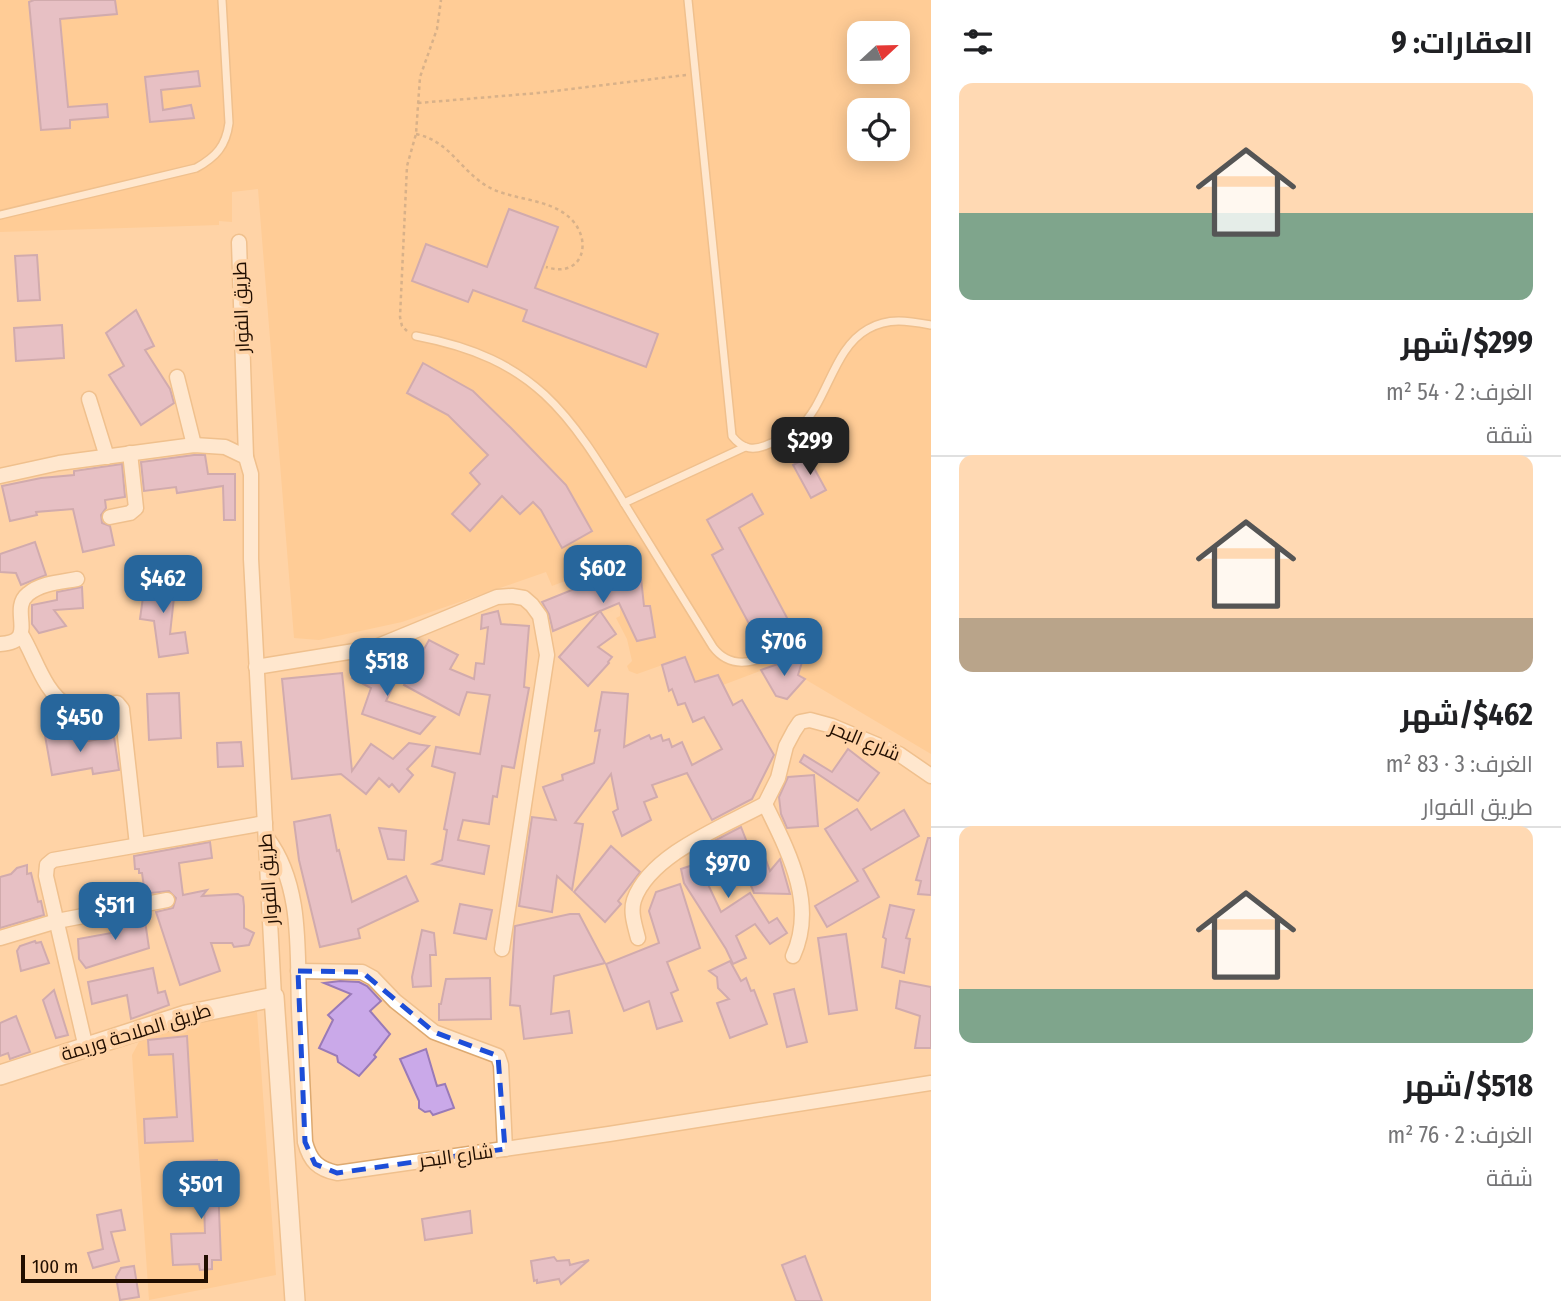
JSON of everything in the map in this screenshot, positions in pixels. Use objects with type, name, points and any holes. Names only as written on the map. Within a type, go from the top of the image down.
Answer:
[{"type":"street","name":"طريق الفوار","points":[[239,242],[246,457],[251,474],[251,559],[256,667],[274,997],[295,1301]]},
{"type":"street","points":[[177,377],[194,445]]},
{"type":"street","points":[[89,399],[107,457]]},
{"type":"street","points":[[0,476],[59,463],[194,445],[225,447],[246,457]]},
{"type":"street","points":[[110,517],[130,513],[136,508],[130,453]]},
{"type":"street","points":[[0,644],[18,640],[21,634],[24,598],[29,593],[51,584],[76,579]]},
{"type":"street","points":[[256,667],[373,648],[498,597],[524,598],[532,605],[540,617],[547,655],[502,949]]},
{"type":"street","points":[[21,634],[47,686],[61,702],[68,706],[117,703],[122,709],[137,845]]},
{"type":"street","name":"شارع البحر","points":[[765,804],[778,778],[786,746],[794,731],[800,722],[810,720],[832,726],[899,754],[931,776]]},
{"type":"street","points":[[638,938],[632,915],[634,900],[656,868],[698,839],[765,804],[791,859],[800,889],[802,929],[793,956]]},
{"type":"street","points":[[86,1048],[46,876],[50,862],[137,845],[266,831]]},
{"type":"street","name":"شارع البحر","points":[[266,831],[277,852],[290,889],[295,915],[305,1142],[308,1154],[315,1164],[325,1171],[337,1173],[505,1149],[931,1083]]},
{"type":"street","points":[[0,937],[57,921],[167,900]]},
{"type":"street","points":[[298,971],[362,972],[373,978],[434,1032],[498,1056],[505,1149]]},
{"type":"street","name":"طريق الملاحة وريمة","points":[[0,1074],[186,1015],[274,997]]},
{"type":"lane","points":[[0,215],[196,168],[218,153],[228,131],[222,0]]},
{"type":"lane","points":[[688,0],[732,436],[745,447],[754,449],[798,429],[848,347],[868,329],[894,320],[931,325]]},
{"type":"lane","points":[[416,336],[482,354],[519,374],[552,400],[576,427],[713,647],[726,660],[734,663],[752,662],[816,628]]},
{"type":"lane","points":[[624,503],[745,447]]},
{"type":"path","points":[[416,336],[404,330],[400,317],[406,175],[416,134],[420,77],[437,29],[441,0]]},
{"type":"path","points":[[418,103],[538,93],[696,74]]},
{"type":"path","points":[[416,134],[435,139],[485,185],[533,200],[572,220],[580,236],[580,256],[574,266],[566,271],[546,267]]},
{"type":"highlighted area","points":[[298,971],[362,972],[434,1032],[498,1056],[505,1149],[337,1173],[315,1164],[305,1142]]},
{"type":"shaded area","points":[[0,0],[931,0],[931,754],[798,675],[803,659],[789,660],[723,685],[718,675],[695,682],[685,657],[637,674],[629,671],[627,666],[632,661],[627,639],[616,618],[620,616],[620,606],[610,570],[588,578],[586,573],[552,586],[546,572],[402,622],[319,640],[294,638],[258,189],[232,192],[232,222],[219,221],[219,225],[0,232]]},
{"type":"shaded area","points":[[257,1012],[276,1275],[149,1300],[132,1055],[142,1036],[192,1020]]},
{"type":"building","points":[[115,0],[117,14],[60,19],[68,107],[107,104],[108,117],[70,120],[70,128],[41,130],[29,2]]},
{"type":"building","points":[[198,71],[200,86],[161,90],[163,110],[191,105],[194,118],[150,122],[145,77]]},
{"type":"building","points":[[509,209],[558,227],[535,288],[658,334],[646,367],[523,321],[527,310],[473,290],[468,302],[412,281],[426,244],[487,267]]},
{"type":"building","points":[[37,255],[40,300],[18,301],[15,256]]},
{"type":"building","points":[[136,310],[154,346],[145,350],[170,389],[174,403],[141,425],[109,375],[124,366],[106,333]]},
{"type":"building","points":[[62,325],[64,358],[16,361],[14,328]]},
{"type":"building","points":[[423,363],[473,391],[511,428],[566,485],[592,531],[562,548],[541,510],[533,502],[520,514],[502,496],[470,531],[452,514],[480,484],[470,473],[488,455],[448,415],[407,393]]},
{"type":"building","points":[[205,455],[208,474],[235,474],[235,520],[224,520],[223,486],[177,493],[176,487],[144,491],[141,462]]},
{"type":"building","points":[[808,457],[826,490],[811,498],[793,465]]},
{"type":"building","points":[[122,464],[125,497],[105,500],[106,508],[101,515],[102,523],[110,526],[114,545],[83,552],[73,509],[36,512],[37,515],[10,521],[2,486],[74,475],[74,471]]},
{"type":"building","points":[[752,494],[763,514],[739,528],[793,629],[761,646],[712,555],[723,549],[707,520]]},
{"type":"building","points":[[35,542],[46,575],[21,585],[16,573],[0,572],[0,554]]},
{"type":"building","points":[[146,575],[176,579],[170,634],[185,632],[188,653],[159,657],[154,621],[140,619]]},
{"type":"building","points":[[604,577],[607,586],[641,578],[644,606],[650,606],[655,637],[637,641],[619,603],[553,631],[549,614],[542,602]]},
{"type":"building","points":[[82,587],[83,608],[54,610],[66,626],[39,633],[32,624],[32,605],[57,600],[57,592]]},
{"type":"building","points":[[498,611],[501,624],[529,626],[524,687],[529,688],[514,768],[502,766],[497,797],[493,796],[489,824],[463,820],[458,840],[489,846],[484,874],[433,864],[442,860],[447,830],[444,829],[455,773],[432,766],[436,747],[480,754],[490,695],[467,692],[459,715],[404,685],[429,640],[458,655],[450,669],[474,679],[476,663],[484,664],[488,627],[481,629],[482,615]]},
{"type":"building","points":[[600,611],[616,634],[598,647],[612,657],[588,686],[559,657]]},
{"type":"building","points":[[685,657],[695,682],[718,675],[733,705],[742,700],[774,755],[752,799],[712,820],[687,773],[652,785],[657,797],[644,802],[651,820],[622,836],[613,812],[618,809],[611,774],[575,823],[583,824],[572,890],[557,876],[552,912],[519,906],[532,817],[556,820],[543,787],[563,780],[562,775],[594,763],[600,730],[595,731],[602,692],[628,694],[624,747],[649,735],[651,739],[661,735],[663,741],[669,739],[672,747],[682,742],[692,765],[722,749],[704,717],[693,722],[685,703],[678,705],[672,689],[669,691],[662,665]]},
{"type":"building","points":[[369,658],[399,674],[386,701],[435,717],[420,734],[362,714],[371,688],[352,678],[362,660]]},
{"type":"building","points":[[803,659],[798,675],[805,679],[787,699],[776,696],[761,670],[789,660]]},
{"type":"building","points":[[342,673],[352,771],[371,744],[393,759],[409,743],[429,746],[407,769],[413,775],[399,792],[392,784],[389,787],[379,778],[366,794],[341,774],[292,779],[282,679]]},
{"type":"building","points":[[179,693],[181,738],[149,740],[147,694]]},
{"type":"building","points":[[44,730],[80,735],[82,742],[114,737],[119,770],[93,774],[92,768],[52,775]]},
{"type":"building","points":[[241,742],[243,766],[218,767],[217,743]]},
{"type":"building","points":[[848,749],[879,773],[858,801],[800,762],[804,755],[832,772]]},
{"type":"building","points":[[814,775],[818,826],[787,828],[781,814],[779,797],[788,777]]},
{"type":"building","points":[[857,809],[871,830],[904,810],[919,836],[863,869],[879,897],[827,927],[815,906],[858,881],[825,829]]},
{"type":"building","points":[[330,815],[352,902],[406,876],[418,901],[358,929],[360,938],[320,947],[299,860],[294,822]]},
{"type":"building","points":[[741,827],[748,845],[717,857],[724,878],[705,878],[721,912],[750,893],[769,923],[777,918],[787,933],[770,944],[755,924],[736,936],[746,958],[733,964],[684,883],[681,869],[714,858],[708,844]]},
{"type":"building","points":[[379,828],[406,831],[404,860],[388,859]]},
{"type":"building","points":[[928,838],[931,838],[931,895],[918,894],[921,881],[916,880]]},
{"type":"building","points":[[210,842],[212,858],[179,863],[183,895],[207,890],[202,896],[238,894],[243,897],[244,928],[254,933],[249,945],[234,947],[232,943],[211,943],[220,971],[180,985],[156,912],[173,908],[176,898],[169,891],[150,893],[147,886],[144,887],[142,873],[135,869],[134,856]]},
{"type":"building","points":[[760,844],[770,871],[780,859],[790,894],[754,893],[742,864],[743,852]]},
{"type":"building","points":[[611,846],[640,872],[618,901],[621,904],[605,922],[574,892]]},
{"type":"building","points":[[27,865],[27,874],[31,873],[44,915],[0,928],[0,877]]},
{"type":"building","points":[[680,884],[700,948],[667,962],[678,990],[671,993],[682,1021],[657,1029],[649,1001],[624,1011],[606,964],[659,943],[649,911],[656,892]]},
{"type":"building","points":[[460,904],[492,910],[486,939],[454,933]]},
{"type":"building","points":[[890,905],[914,910],[906,938],[910,939],[904,973],[882,967],[886,939],[883,937]]},
{"type":"building","points":[[144,914],[149,948],[86,968],[79,959],[78,939],[117,932],[116,920]]},
{"type":"building","points":[[579,914],[605,963],[554,976],[551,1014],[569,1011],[572,1033],[524,1039],[520,1006],[510,1005],[515,926]]},
{"type":"building","points":[[422,930],[434,933],[436,955],[430,955],[431,986],[413,987],[412,977]]},
{"type":"building","points":[[846,934],[857,1010],[829,1014],[818,938]]},
{"type":"building","points":[[35,941],[41,942],[49,963],[21,971],[17,951],[20,946]]},
{"type":"building","points":[[730,961],[741,981],[746,978],[751,991],[754,990],[767,1024],[730,1038],[717,1003],[729,999],[718,988],[717,977],[709,971]]},
{"type":"building","points":[[153,968],[158,993],[165,991],[169,1005],[131,1019],[127,995],[92,1004],[88,982]]},
{"type":"building","points":[[490,978],[491,1019],[439,1020],[439,1004],[446,979]]},
{"type":"building","points":[[900,981],[931,987],[931,1048],[915,1048],[920,1016],[896,1008]]},
{"type":"building","points":[[359,982],[367,986],[381,1001],[370,1011],[390,1034],[374,1055],[376,1057],[359,1076],[338,1062],[337,1056],[319,1048],[333,1020],[328,1015],[351,994],[324,983]]},
{"type":"building","points":[[794,989],[807,1042],[787,1047],[774,994]]},
{"type":"building","points":[[54,990],[68,1035],[56,1038],[43,1000]]},
{"type":"building","points":[[16,1016],[30,1052],[10,1059],[8,1053],[0,1056],[0,1023]]},
{"type":"building","points":[[187,1036],[193,1141],[145,1143],[144,1119],[177,1117],[173,1054],[149,1055],[148,1040]]},
{"type":"building","points":[[426,1049],[437,1086],[445,1084],[454,1108],[433,1115],[430,1111],[425,1112],[419,1108],[419,1101],[400,1059]]},
{"type":"building","points":[[217,1160],[221,1260],[212,1260],[212,1269],[200,1270],[199,1264],[173,1265],[171,1234],[205,1233],[203,1175],[178,1176],[177,1162]]},
{"type":"building","points":[[121,1210],[125,1230],[111,1232],[119,1261],[93,1268],[88,1253],[103,1249],[97,1215]]},
{"type":"building","points":[[470,1211],[472,1233],[425,1240],[422,1219]]},
{"type":"building","points":[[805,1256],[822,1301],[796,1301],[782,1265]]},
{"type":"building","points":[[554,1257],[557,1261],[569,1260],[570,1265],[589,1260],[561,1284],[559,1279],[537,1283],[537,1280],[534,1281],[531,1261]]},
{"type":"building","points":[[134,1266],[139,1297],[120,1300],[116,1277],[121,1268]]}]
